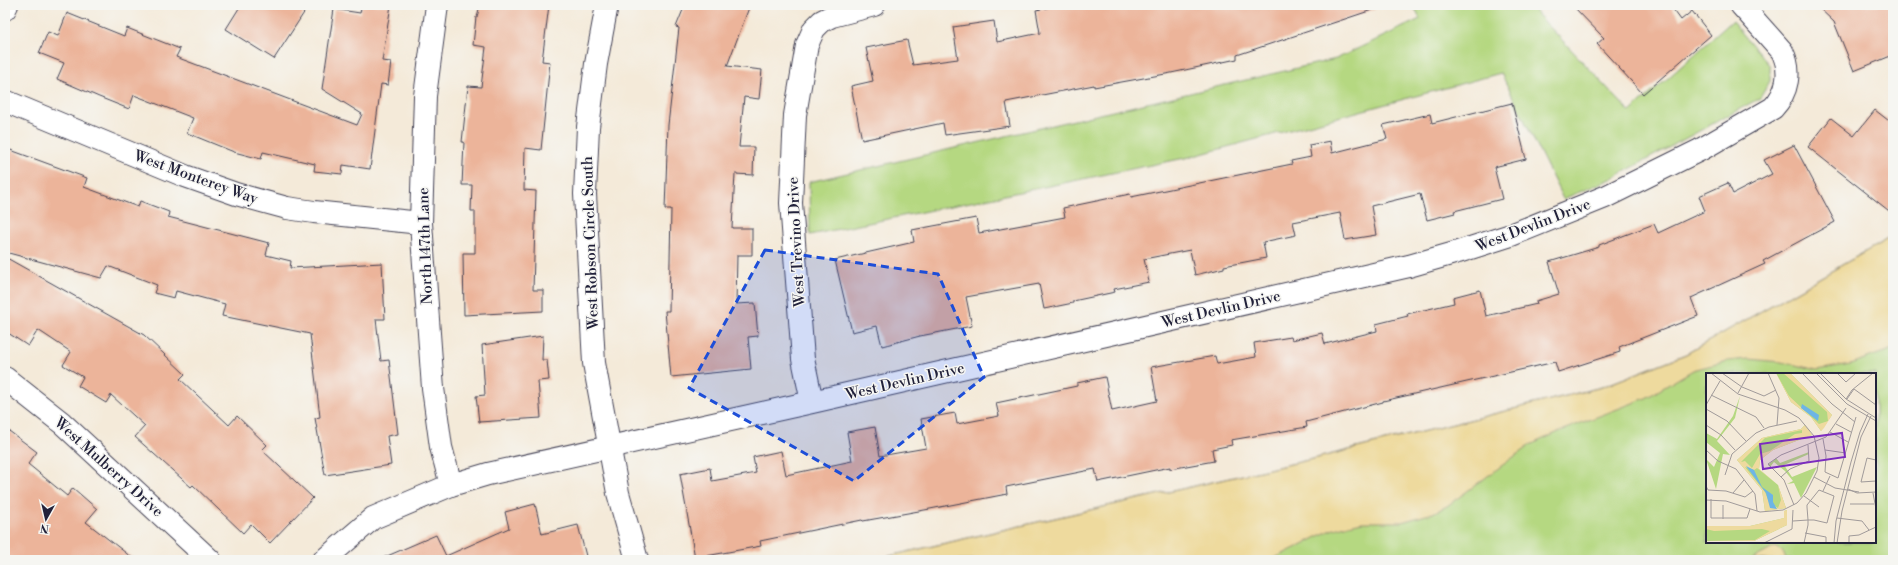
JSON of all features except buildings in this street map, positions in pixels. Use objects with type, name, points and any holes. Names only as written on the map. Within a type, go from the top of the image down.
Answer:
[{"type":"street","points":[[5,9],[7,5]]},
{"type":"street","name":"North 147th Lane","points":[[437,5],[425,96],[421,223],[433,388],[441,447],[451,485]]},
{"type":"street","name":"West Robson Circle South","points":[[607,5],[596,64],[587,135],[585,194],[594,363],[618,493],[637,560]]},
{"type":"street","name":"West Trevino Drive","points":[[812,402],[803,359],[791,203],[795,116],[807,45],[814,29],[822,21],[832,16],[874,5]]},
{"type":"street","name":"West Devlin Drive","points":[[609,448],[1409,266],[1511,235],[1558,218],[1651,176],[1773,108],[1784,93],[1788,75],[1788,67],[1782,51],[1742,5]]},
{"type":"street","name":"West Monterey Way","points":[[5,101],[185,176],[236,194],[288,208],[421,223]]},
{"type":"street","name":"West Mulberry Drive","points":[[5,378],[62,423],[210,560]]},
{"type":"street","points":[[324,560],[373,518],[451,485],[488,474],[609,448]]},
{"type":"highlighted area","points":[[765,250],[938,274],[984,377],[854,481],[689,388]]},
{"type":"green space","points":[[1413,5],[1529,5],[1630,112],[1732,21],[1770,66],[1770,81],[1760,98],[1611,179],[1563,199],[1501,73],[1190,157],[810,235],[809,182],[1336,59],[1420,19]]},
{"type":"green space","points":[[1893,236],[1893,560],[872,560],[1317,458],[1602,387],[1686,354]]},
{"type":"sand","points":[[1893,236],[1893,349],[1850,364],[1818,370],[1781,362],[1748,359],[1728,361],[1693,370],[1646,398],[1563,430],[1530,445],[1447,506],[1433,513],[1402,522],[1362,522],[1331,530],[1271,560],[872,560],[1317,458],[1602,387],[1686,354]]},
{"type":"sand","points":[[1775,547],[1783,552],[1786,560],[1751,560]]}]
